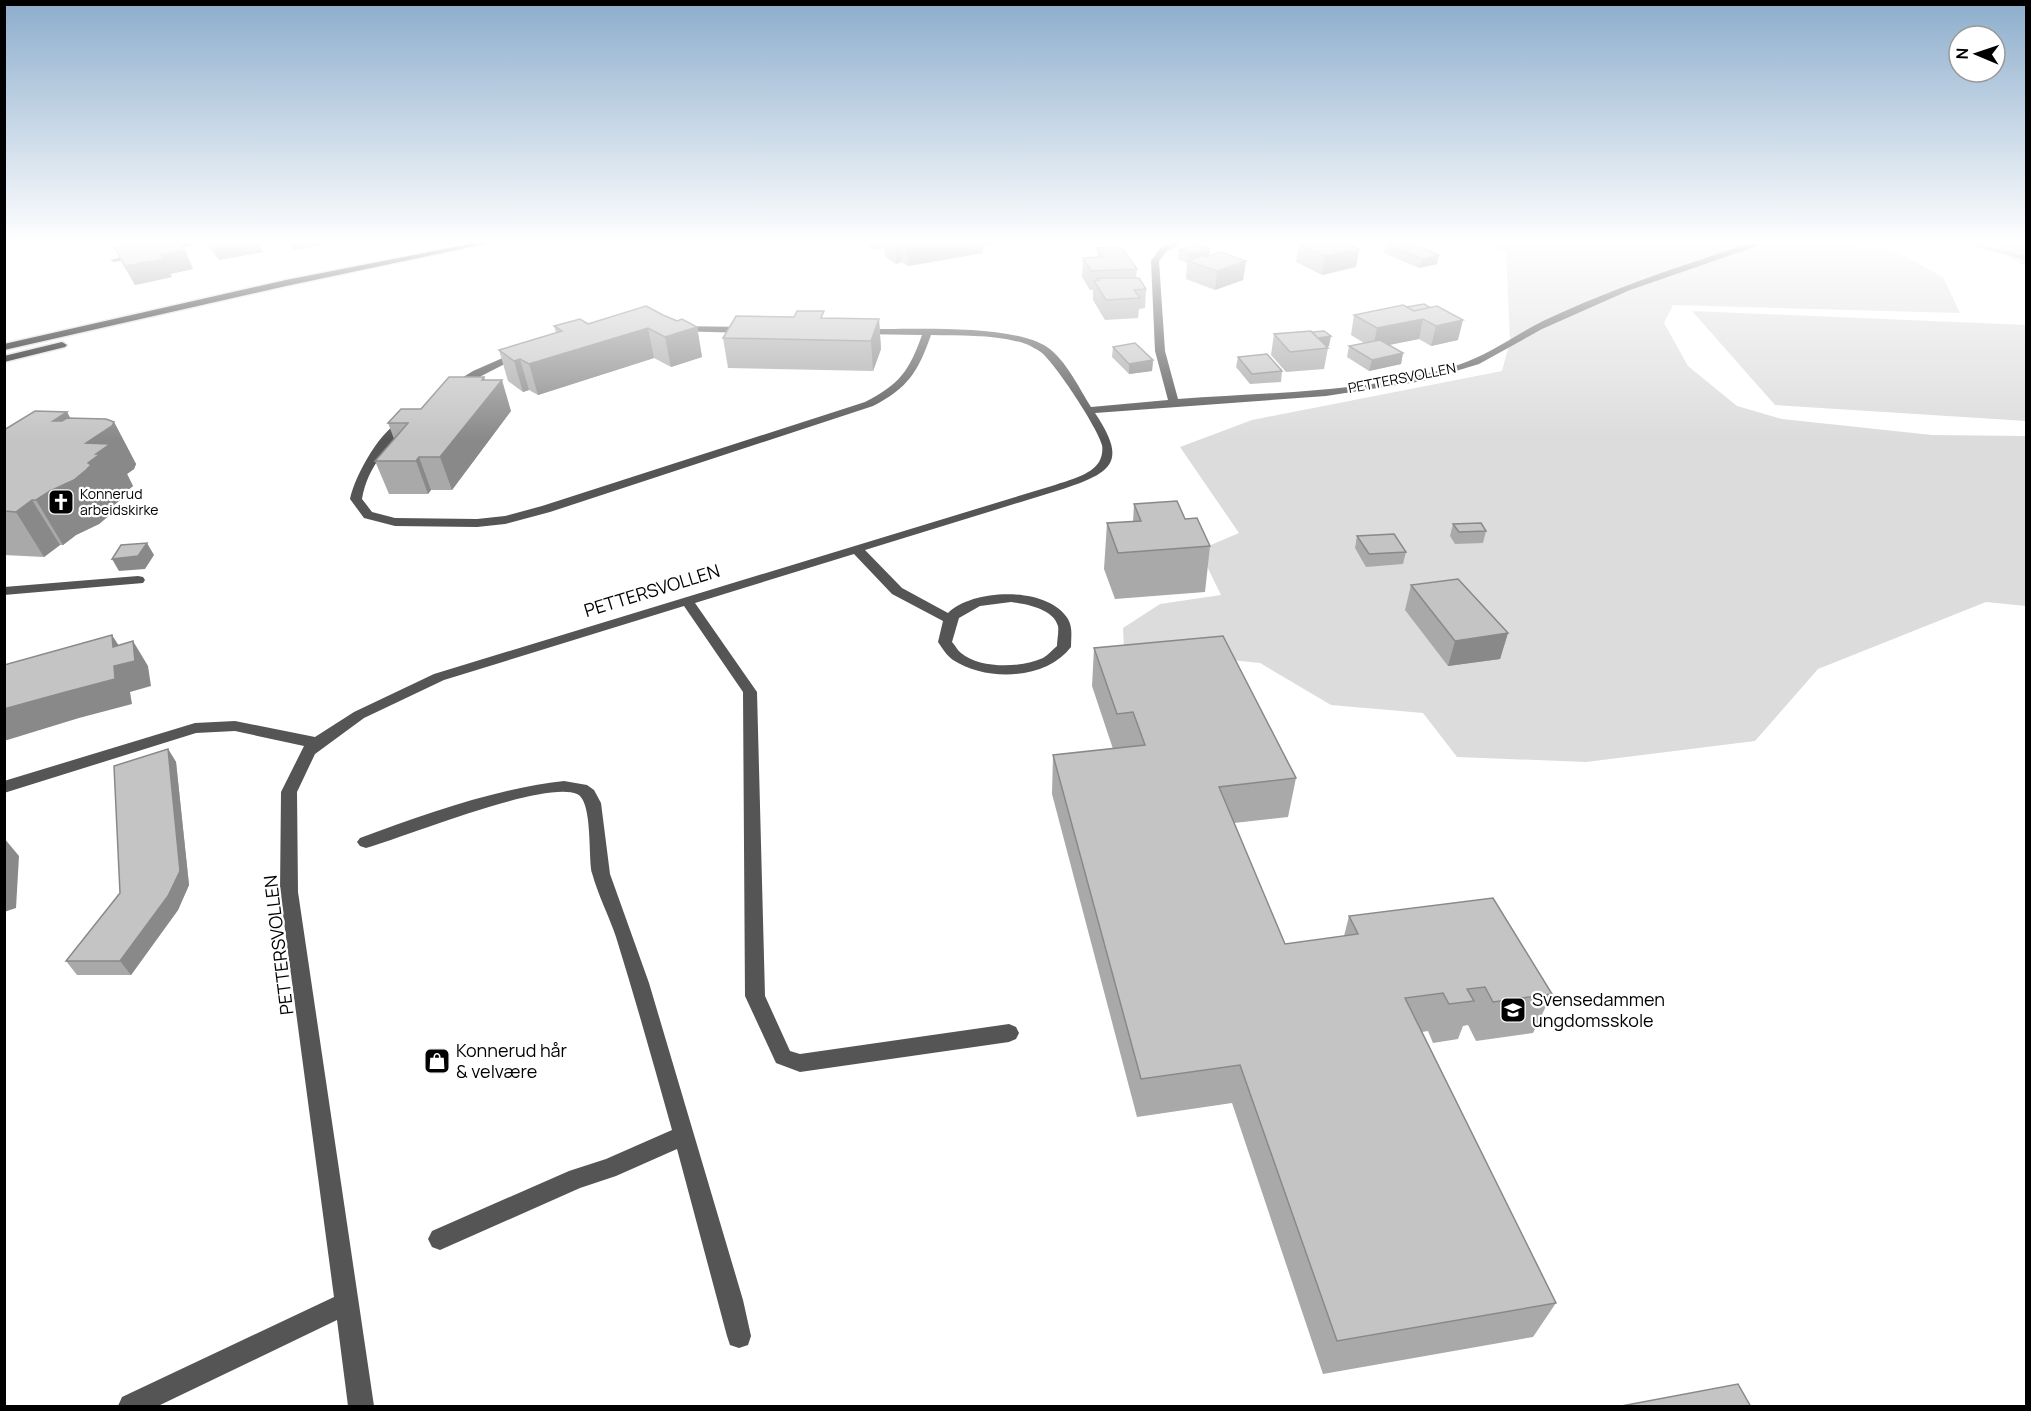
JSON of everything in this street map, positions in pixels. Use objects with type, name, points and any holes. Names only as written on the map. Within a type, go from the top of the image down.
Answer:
[{"type":"main road","points":[[4,348],[174,309]]},
{"type":"main road","points":[[79,341],[208,309]]},
{"type":"main road","points":[[4,359],[68,344]]},
{"type":"street","points":[[1158,309],[1160,351],[1174,402]]},
{"type":"street","name":"PETTERSVOLLEN","points":[[1090,410],[1357,388],[1412,379],[1456,368],[1580,309]]},
{"type":"street","points":[[669,329],[751,330]]},
{"type":"street","name":"PETTERSVOLLEN","points":[[361,1407],[289,892],[290,792],[308,752],[317,743],[359,715],[439,677],[1059,487],[1098,472],[1108,456],[1109,444],[1090,410],[1045,350],[1029,342],[984,333],[845,332]]},
{"type":"street","points":[[418,411],[392,434],[367,468],[357,488],[356,499],[359,506],[368,515],[395,522],[438,524],[505,520],[546,509],[869,404],[889,395],[905,382],[916,365],[927,334]]},
{"type":"street","points":[[440,394],[477,373],[532,350]]},
{"type":"street","points":[[856,548],[897,591],[950,620]]},
{"type":"street","points":[[4,591],[138,580]]},
{"type":"street","points":[[992,599],[1029,600],[1057,615],[1065,625],[1066,637],[1062,648],[1041,664],[1028,668],[1000,670],[967,663],[954,654],[946,643],[945,631],[950,620],[960,610],[974,603],[992,599]]},
{"type":"street","points":[[687,601],[750,692],[755,996],[783,1057],[800,1063],[1009,1033]]},
{"type":"street","points":[[4,787],[195,728],[236,726],[317,743]]},
{"type":"street","points":[[366,842],[441,816],[528,792],[564,785],[583,790],[594,802],[600,871],[624,936],[731,1300],[739,1336]]},
{"type":"street","points":[[440,1239],[577,1178],[608,1169],[683,1136]]},
{"type":"street","points":[[131,1407],[347,1303]]},
{"type":"shaded area","points":[[1509,309],[1671,309],[1664,323],[1688,366],[1737,406],[1782,419],[1932,435],[2026,436],[2026,606],[1986,602],[1818,669],[1755,741],[1586,762],[1457,757],[1423,713],[1331,705],[1260,663],[1124,649],[1123,628],[1160,604],[1221,595],[1199,550],[1239,533],[1180,447],[1252,420],[1502,371],[1510,341]]},
{"type":"shaded area","points":[[1811,309],[1958,309],[1960,313]]},
{"type":"shaded area","points":[[1692,311],[2026,325],[2026,421],[1775,405]]},
{"type":"building","points":[[637,309],[651,309],[677,321],[682,319],[697,327],[665,337],[648,328],[529,364],[520,359],[514,361],[499,350],[562,331],[554,326],[580,319],[588,324]]},
{"type":"building","points":[[1384,309],[1410,309],[1414,311],[1442,309],[1463,320],[1436,326],[1423,319],[1377,328],[1354,315]]},
{"type":"building","points":[[797,311],[824,311],[821,318],[879,319],[871,341],[723,338],[736,316],[794,317]]},
{"type":"building","points":[[1311,331],[1328,348],[1290,352],[1274,334]]},
{"type":"building","points":[[1324,331],[1331,336],[1318,338],[1312,332]]},
{"type":"building","points":[[1380,340],[1403,353],[1372,360],[1349,346]]},
{"type":"building","points":[[1135,343],[1153,360],[1129,364],[1113,347]]},
{"type":"building","points":[[1267,354],[1282,371],[1252,374],[1238,357]]},
{"type":"building","points":[[449,377],[484,377],[482,380],[502,380],[440,457],[419,457],[416,461],[375,461],[408,423],[388,423],[401,409],[421,409]]},
{"type":"building","points":[[35,411],[67,412],[53,421],[62,421],[67,418],[106,419],[114,422],[112,426],[86,443],[110,444],[96,454],[100,454],[88,463],[91,465],[74,480],[32,500],[16,512],[4,511],[4,430]]},
{"type":"building","points":[[1177,501],[1185,519],[1197,518],[1210,546],[1118,553],[1107,523],[1141,521],[1134,504]]},
{"type":"building","points":[[1481,523],[1486,531],[1459,532],[1453,524]]},
{"type":"building","points":[[1394,534],[1406,552],[1369,554],[1357,536]]},
{"type":"building","points":[[147,543],[138,556],[112,559],[121,545]]},
{"type":"building","points":[[1458,579],[1508,633],[1455,641],[1411,585]]},
{"type":"building","points":[[112,635],[113,647],[133,641],[135,661],[114,666],[115,679],[4,709],[4,665]]},
{"type":"building","points":[[1223,636],[1296,778],[1219,787],[1285,944],[1358,934],[1349,916],[1493,898],[1552,994],[1493,1002],[1485,987],[1467,989],[1474,1001],[1449,1004],[1443,993],[1405,998],[1556,1303],[1337,1341],[1240,1065],[1141,1079],[1053,755],[1145,745],[1133,712],[1117,714],[1094,648]]},
{"type":"building","points":[[168,749],[180,871],[168,896],[120,961],[66,961],[120,893],[114,766]]},
{"type":"building","points":[[1738,1384],[1751,1407],[1616,1407]]},
{"type":"place","name":"Konnerud arbeidskirke","points":[[61,502]]},
{"type":"place","name":"Svensedammen ungdomsskole","points":[[1513,1010]]},
{"type":"place","name":"Konnerud hår & velvære","points":[[437,1061]]}]
